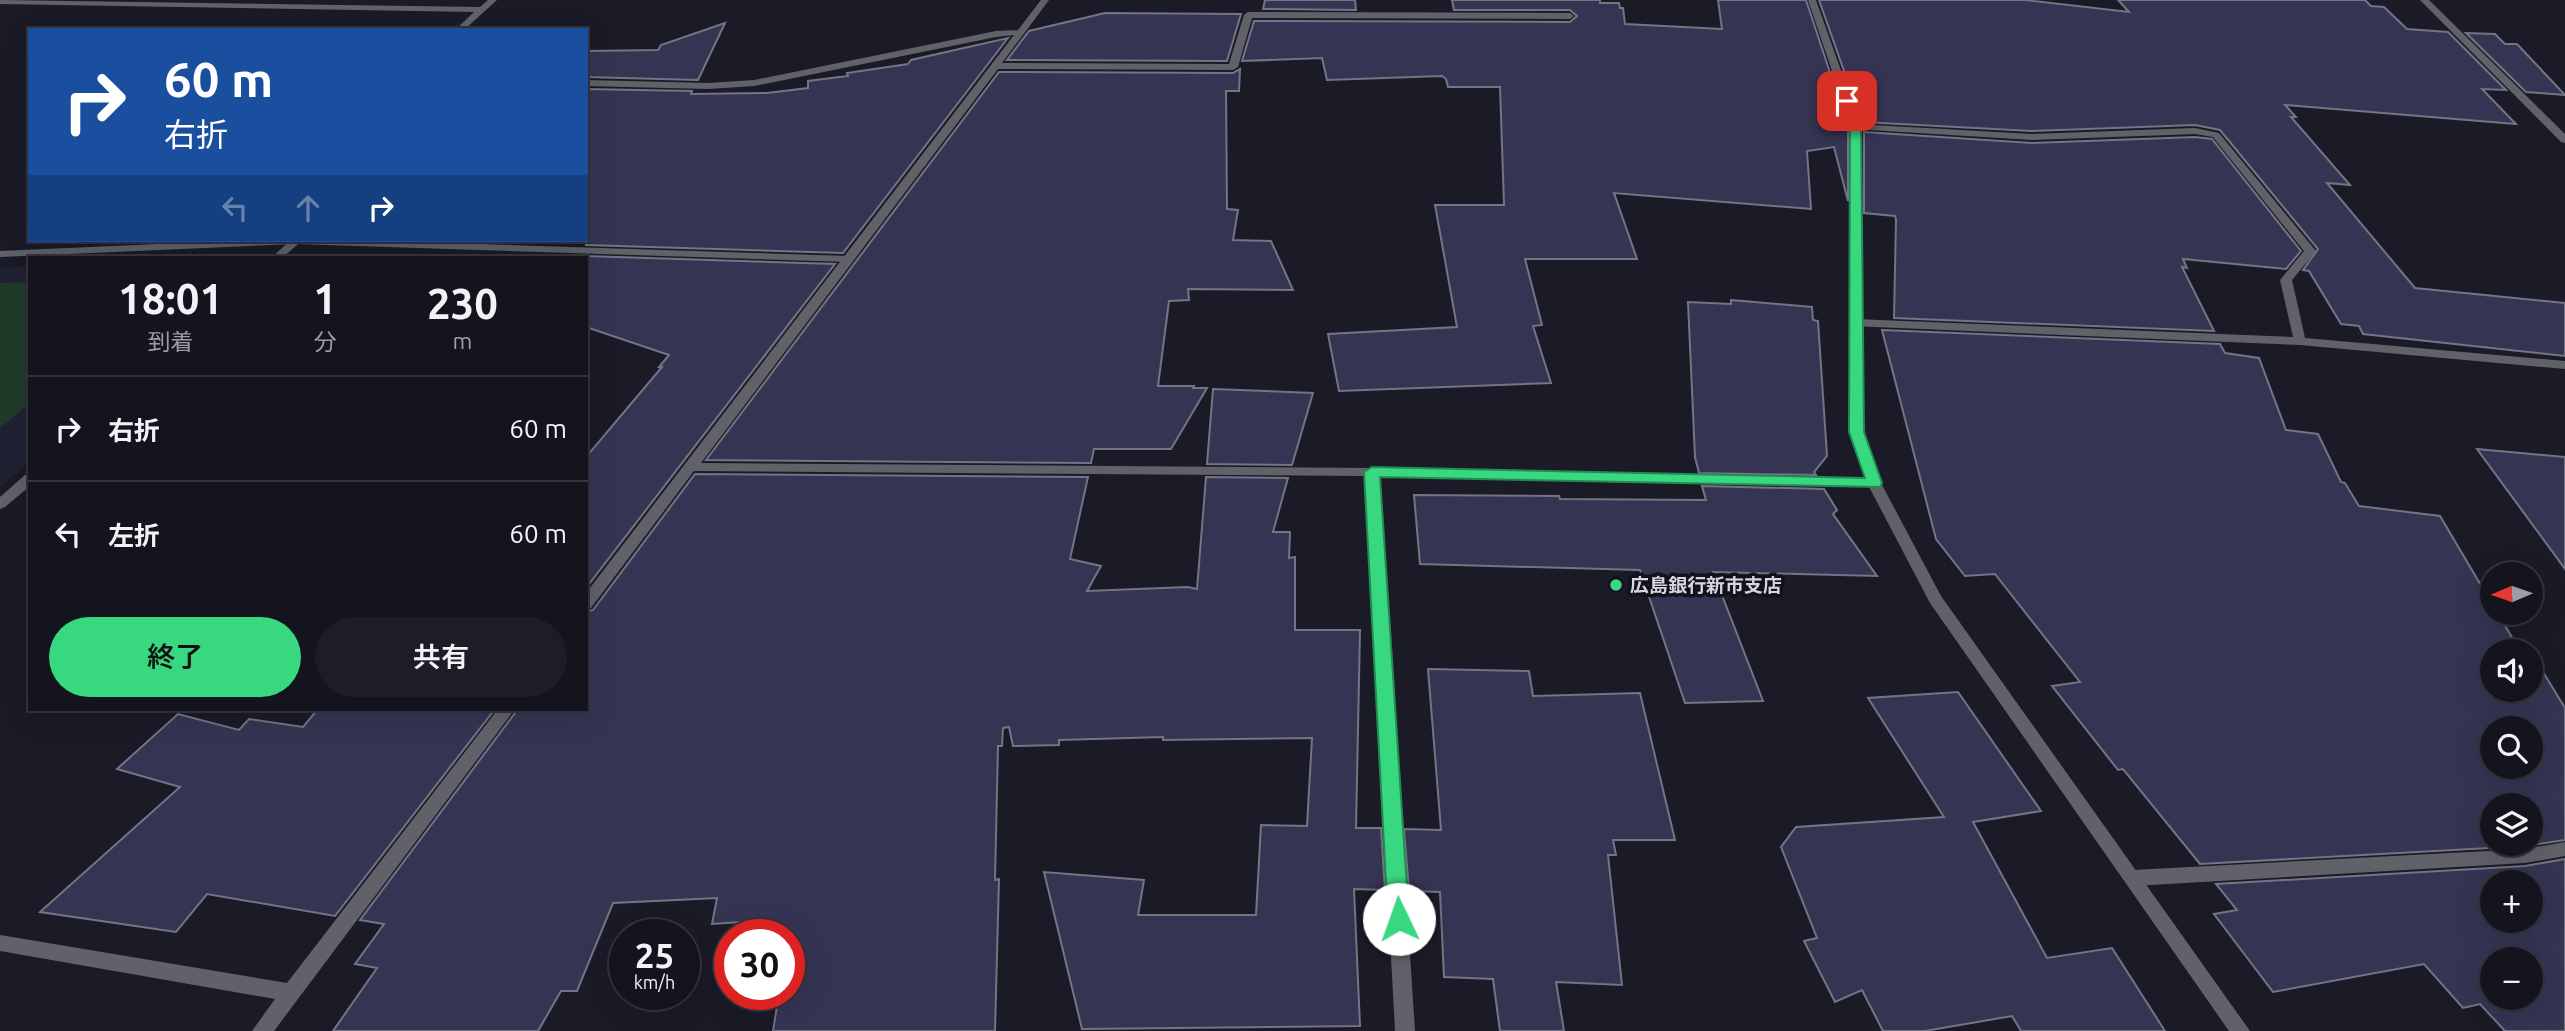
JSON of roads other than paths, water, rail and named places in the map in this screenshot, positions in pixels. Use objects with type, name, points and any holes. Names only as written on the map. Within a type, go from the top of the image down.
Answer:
[{"type":"street","points":[[461,28],[493,0]]},
{"type":"street","points":[[588,601],[1045,0]]},
{"type":"street","points":[[1812,0],[1856,127],[1857,432],[1874,483],[1935,598],[2240,1031]]},
{"type":"street","points":[[2424,0],[2565,141]]},
{"type":"street","points":[[0,1],[481,10]]},
{"type":"street","points":[[996,66],[1233,67],[1248,15],[1570,16]]},
{"type":"street","points":[[588,83],[708,86],[754,83],[996,34],[1021,32]]},
{"type":"street","points":[[1856,127],[2032,137],[2195,131],[2216,135],[2309,251],[2286,280],[2300,341]]},
{"type":"street","points":[[0,254],[254,242]]},
{"type":"street","points":[[278,256],[294,242]]},
{"type":"street","points":[[351,242],[848,260]]},
{"type":"street","points":[[1855,323],[2300,341],[2565,365]]},
{"type":"street","points":[[691,467],[1372,472],[1874,483]]},
{"type":"street","points":[[1372,472],[1405,1031]]},
{"type":"street","points":[[0,504],[28,480]]},
{"type":"street","points":[[262,1031],[505,711]]},
{"type":"street","points":[[2133,878],[2525,856],[2565,849]]},
{"type":"street","points":[[0,943],[291,993]]},
{"type":"place","name":"広島銀行新市支店","points":[[1616,585]]}]
